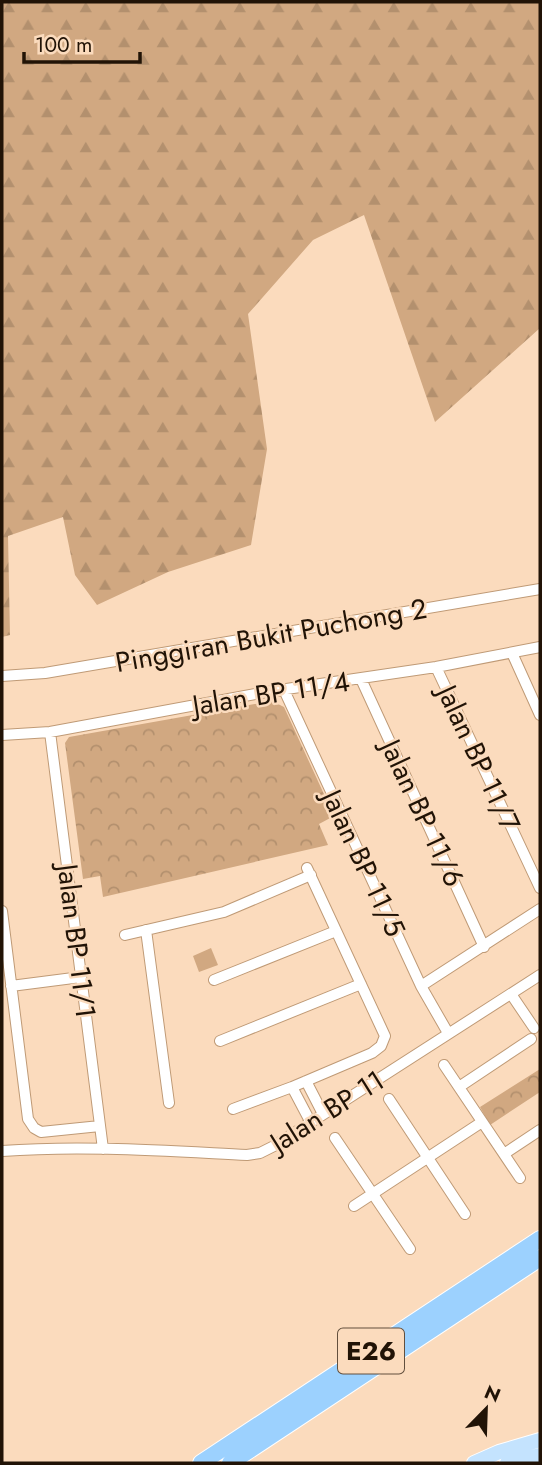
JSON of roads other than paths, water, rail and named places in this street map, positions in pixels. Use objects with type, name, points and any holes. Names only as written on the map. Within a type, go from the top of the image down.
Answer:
[{"type":"highway","name":"E26","points":[[201,1463],[540,1239]]},
{"type":"highway","name":"E26","points":[[230,1463],[540,1258]]},
{"type":"main road","points":[[474,1463],[499,1452],[540,1440]]},
{"type":"main road","points":[[507,1463],[540,1455]]},
{"type":"street","name":"Pinggiran Bukit Puchong 2","points":[[2,676],[45,673],[540,589]]},
{"type":"street","name":"Jalan BP 11/4","points":[[2,735],[50,732],[540,647]]},
{"type":"street","points":[[512,653],[540,715]]},
{"type":"street","name":"Jalan BP 11/7","points":[[436,667],[540,888]]},
{"type":"street","name":"Jalan BP 11/6","points":[[361,679],[484,947]]},
{"type":"street","name":"Jalan BP 11/5","points":[[284,690],[421,986],[448,1033]]},
{"type":"street","name":"Jalan BP 11/1","points":[[50,732],[103,1149]]},
{"type":"street","points":[[125,935],[224,912],[309,872],[385,1036],[382,1046],[372,1053],[292,1087],[233,1109]]},
{"type":"street","points":[[421,986],[540,909]]},
{"type":"street","points":[[2,911],[5,966],[12,986],[28,1119],[34,1128],[41,1132],[100,1126]]},
{"type":"street","points":[[146,930],[169,1103]]},
{"type":"street","points":[[214,980],[336,930]]},
{"type":"street","name":"Jalan BP 11","points":[[2,1151],[103,1149],[247,1155],[260,1153],[540,975]]},
{"type":"street","points":[[12,986],[81,977]]},
{"type":"street","points":[[220,1041],[361,984]]},
{"type":"street","points":[[459,1087],[536,1034],[511,994]]},
{"type":"street","points":[[444,1065],[520,1178]]},
{"type":"street","points":[[306,1081],[323,1114]]},
{"type":"street","points":[[292,1087],[311,1123]]},
{"type":"street","points":[[389,1100],[465,1214]]},
{"type":"street","points":[[354,1206],[482,1122]]},
{"type":"street","points":[[504,1154],[540,1130]]},
{"type":"street","points":[[335,1138],[410,1249]]}]
